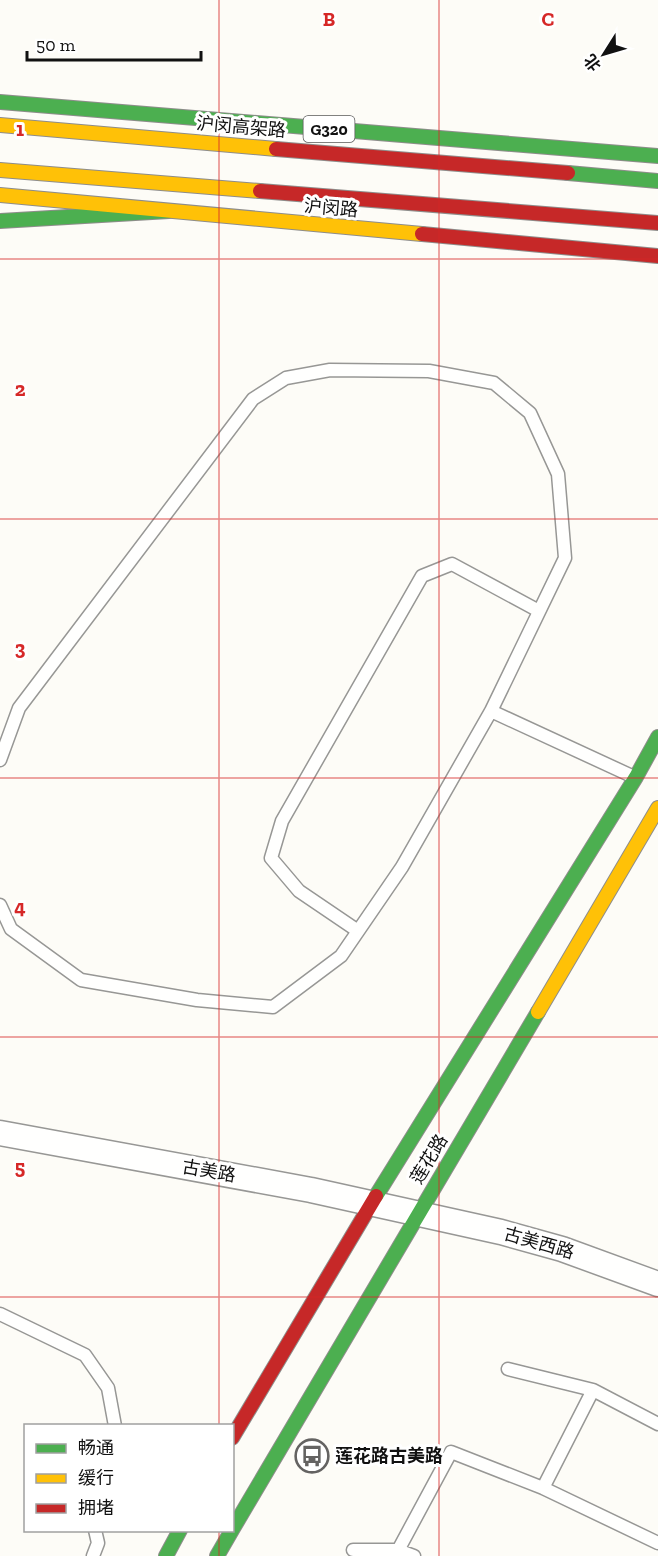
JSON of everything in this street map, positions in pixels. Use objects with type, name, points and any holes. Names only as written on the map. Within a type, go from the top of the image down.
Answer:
[{"type":"main road","name":"G320","points":[[0,102],[658,156]]},
{"type":"main road","name":"沪闵高架路","points":[[0,125],[658,180]]},
{"type":"main road","points":[[0,170],[658,224]]},
{"type":"main road","name":"沪闵路","points":[[0,195],[658,256]]},
{"type":"main road","points":[[0,221],[169,211]]},
{"type":"main road","name":"莲花路","points":[[234,1435],[371,1204],[636,777],[658,737]]},
{"type":"main road","name":"莲花路","points":[[234,1527],[658,808]]},
{"type":"main road","points":[[166,1556],[179,1532]]},
{"type":"main road","name":"莲花路","points":[[217,1556],[231,1532]]},
{"type":"street","name":"古美路","points":[[0,1133],[299,1188],[417,1215]]},
{"type":"street","name":"古美西路","points":[[417,1215],[501,1232],[562,1249],[658,1284]]},
{"type":"lane","points":[[0,760],[19,708],[253,399],[286,378],[330,370],[429,371],[494,383],[530,413],[558,474],[565,558],[491,711],[402,867],[341,956],[273,1007],[197,1000],[81,980],[11,929],[0,905]]},
{"type":"lane","points":[[358,931],[299,891],[271,858],[282,821],[422,576],[452,564],[540,611]]},
{"type":"lane","points":[[491,711],[636,777]]},
{"type":"lane","points":[[0,1314],[84,1355],[108,1388],[114,1424]]},
{"type":"lane","points":[[508,1368],[593,1390],[658,1424]]},
{"type":"lane","points":[[543,1488],[593,1390]]},
{"type":"lane","points":[[396,1553],[452,1452],[543,1488],[658,1543]]},
{"type":"lane","points":[[93,1556],[98,1543],[95,1532]]},
{"type":"lane","points":[[353,1550],[414,1556]]},
{"type":"traffic: fast","points":[[0,102],[658,156]]},
{"type":"traffic: fast","points":[[568,173],[658,181]]},
{"type":"traffic: fast","points":[[0,221],[169,211]]},
{"type":"traffic: fast","points":[[376,1196],[636,777],[658,737]]},
{"type":"traffic: fast","points":[[234,1527],[538,1012]]},
{"type":"traffic: fast","points":[[166,1556],[179,1532]]},
{"type":"traffic: fast","points":[[217,1556],[231,1532]]},
{"type":"traffic: slow","points":[[0,125],[276,149]]},
{"type":"traffic: slow","points":[[0,170],[260,191]]},
{"type":"traffic: slow","points":[[0,195],[422,234]]},
{"type":"traffic: slow","points":[[538,1012],[658,808]]},
{"type":"traffic: jam","points":[[276,149],[568,173]]},
{"type":"traffic: jam","points":[[260,191],[658,223]]},
{"type":"traffic: jam","points":[[422,234],[658,256]]},
{"type":"traffic: jam","points":[[234,1435],[376,1196]]},
{"type":"place","name":"莲花路古美路","points":[[312,1456]]}]
